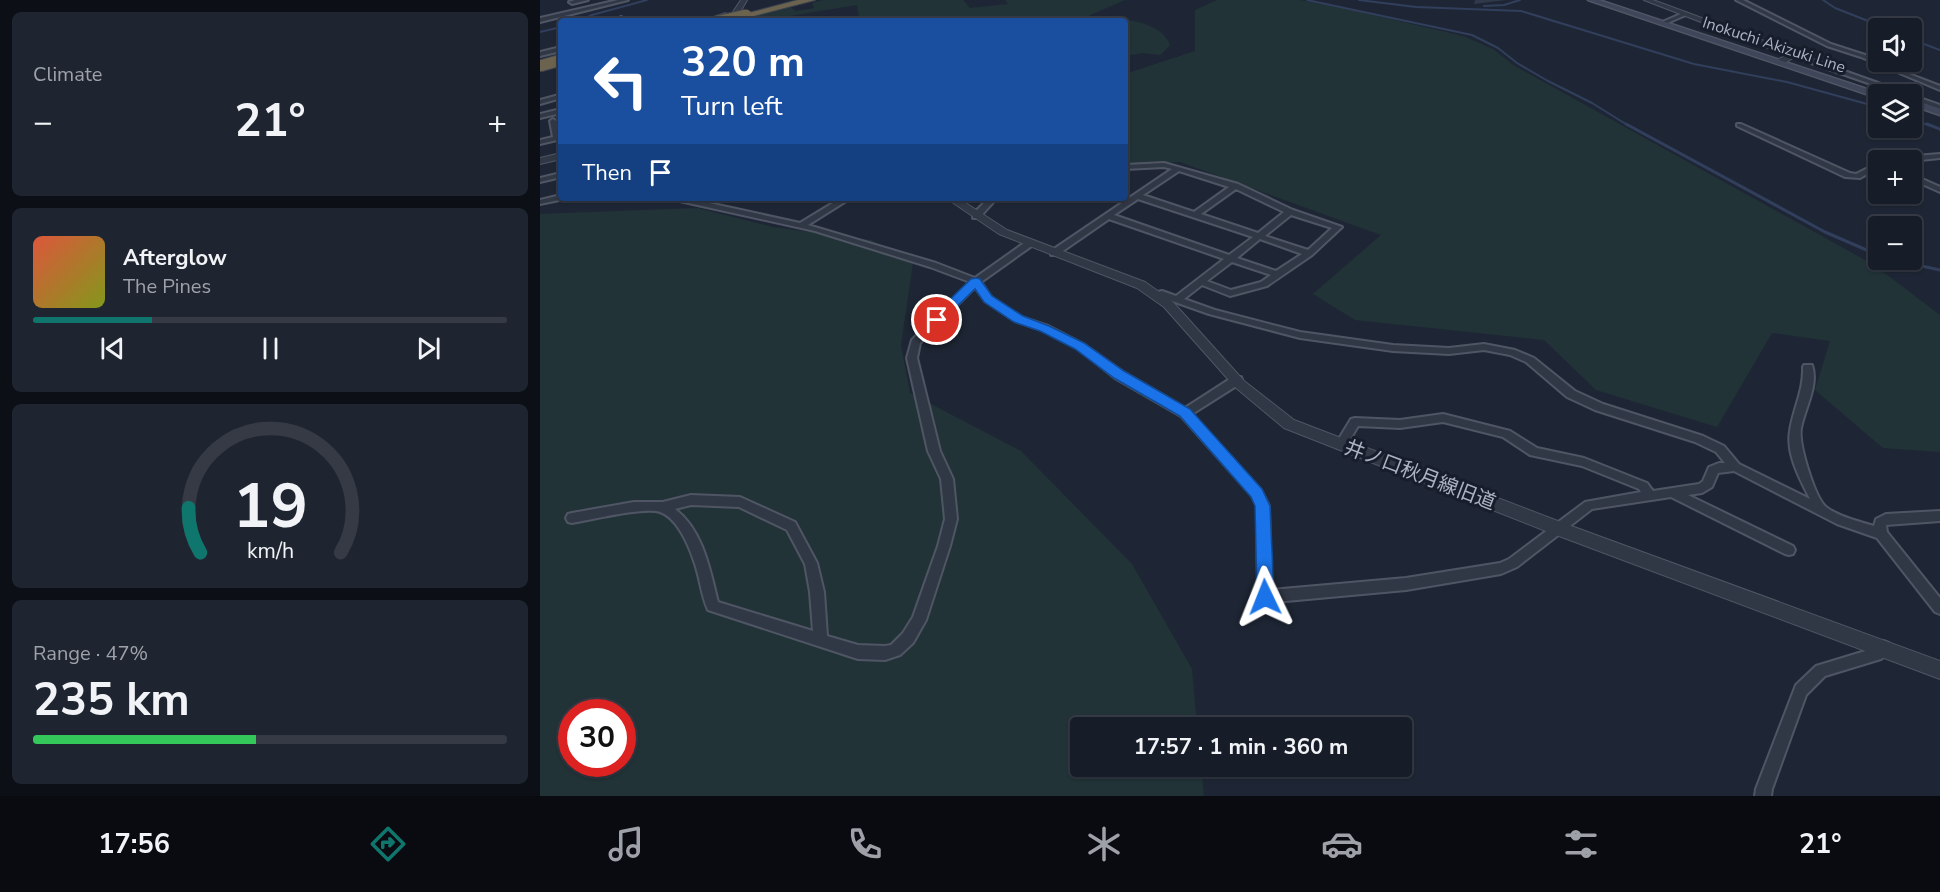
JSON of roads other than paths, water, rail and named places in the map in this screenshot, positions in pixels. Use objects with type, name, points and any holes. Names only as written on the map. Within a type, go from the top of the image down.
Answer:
[{"type":"highway","points":[[731,18],[797,0]]},
{"type":"highway","points":[[748,13],[810,0]]},
{"type":"highway","points":[[540,64],[558,58]]},
{"type":"main road","name":"Inokuchi Akizuki Line","points":[[1592,0],[1785,58],[1868,87]]},
{"type":"main road","name":"Inokuchi Akizuki Line","points":[[1604,0],[1666,22]]},
{"type":"main road","name":"Inokuchi Akizuki Line","points":[[1785,58],[1868,91]]},
{"type":"main road","points":[[1922,108],[1940,114]]},
{"type":"street","points":[[571,1],[585,0]]},
{"type":"street","points":[[540,20],[577,9],[625,0]]},
{"type":"street","points":[[726,18],[744,0]]},
{"type":"street","points":[[1647,0],[1685,14],[1785,58],[1871,84]]},
{"type":"street","points":[[1739,0],[1829,45],[1863,56],[1940,88]]},
{"type":"street","points":[[571,1],[577,9]]},
{"type":"street","points":[[1666,22],[1685,14]]},
{"type":"street","points":[[540,54],[558,58]]},
{"type":"street","points":[[540,102],[558,97]]},
{"type":"street","points":[[1922,101],[1940,107]]},
{"type":"street","points":[[540,116],[558,112]]},
{"type":"street","points":[[553,121],[558,134]]},
{"type":"street","points":[[1739,125],[1848,175],[1857,176],[1868,170]]},
{"type":"street","points":[[540,142],[558,137]]},
{"type":"street","points":[[1922,157],[1940,156]]},
{"type":"street","points":[[540,161],[558,157]]},
{"type":"street","points":[[1128,167],[1164,165],[1178,168],[1235,186],[1290,212],[1338,226],[1309,253],[1264,284],[1230,293],[1201,282]]},
{"type":"street","points":[[1054,253],[1178,168]]},
{"type":"street","points":[[540,180],[558,176]]},
{"type":"street","points":[[1922,181],[1940,190]]},
{"type":"street","points":[[1195,215],[1235,186]]},
{"type":"street","points":[[1138,196],[1309,253]]},
{"type":"street","points":[[540,202],[558,198]]},
{"type":"street","points":[[689,201],[802,225],[933,265],[976,281],[988,299],[1018,319],[1045,328],[1080,346],[1119,375],[1185,413],[1257,493],[1263,506],[1265,597],[1406,584],[1501,568],[1513,562],[1589,505],[1702,488],[1708,484],[1713,470],[1719,467],[1735,467]]},
{"type":"street","points":[[802,225],[842,201]]},
{"type":"street","name":"井ノ口秋月線旧道","points":[[955,201],[1003,232],[1141,285],[1157,295],[1168,304],[1237,381],[1273,414],[1289,424],[1557,528],[1940,670]]},
{"type":"street","points":[[976,216],[990,201]]},
{"type":"street","points":[[1177,300],[1290,212]]},
{"type":"street","points":[[1108,216],[1278,275]]},
{"type":"street","points":[[663,507],[677,515],[696,545],[713,606],[858,652],[885,653],[894,650],[908,638],[919,620],[945,546],[951,519],[947,478],[934,451],[912,358],[915,342],[976,281],[1030,243]]},
{"type":"street","points":[[1157,295],[1162,294],[1212,312],[1300,335],[1393,348],[1449,351],[1484,347],[1512,352],[1530,360],[1571,394],[1599,407],[1699,439],[1720,449],[1735,467],[1821,510],[1881,534],[1940,608]]},
{"type":"street","points":[[1808,367],[1810,381],[1794,434],[1803,474],[1821,510]]},
{"type":"street","points":[[1185,413],[1237,381]]},
{"type":"street","points":[[1341,445],[1355,422],[1400,424],[1443,418],[1506,434],[1534,452],[1584,462],[1643,486],[1650,495]]},
{"type":"street","points":[[1671,492],[1790,550]]},
{"type":"street","points":[[572,518],[634,507],[663,507],[691,500],[740,502],[791,526],[811,563],[817,592],[820,639]]},
{"type":"street","points":[[1881,534],[1880,523],[1886,519],[1940,516]]},
{"type":"street","points":[[1763,796],[1801,690],[1821,671],[1876,654],[1884,648]]},
{"type":"waterway","points":[[586,18],[647,0]]},
{"type":"waterway","points":[[1307,0],[1472,35],[1629,126]]},
{"type":"waterway","points":[[1359,0],[1416,7],[1521,11],[1694,64],[1787,82],[1868,104]]},
{"type":"waterway","points":[[1484,6],[1504,5],[1520,0]]},
{"type":"waterway","points":[[1823,0],[1835,8],[1868,21]]},
{"type":"waterway","points":[[540,32],[558,28]]},
{"type":"waterway","points":[[1922,43],[1940,50]]},
{"type":"waterway","points":[[1922,123],[1931,126]]},
{"type":"waterway","points":[[1626,124],[1825,232],[1868,251]]},
{"type":"waterway","points":[[1927,124],[1940,129]]},
{"type":"waterway","points":[[1922,266],[1940,270]]}]
